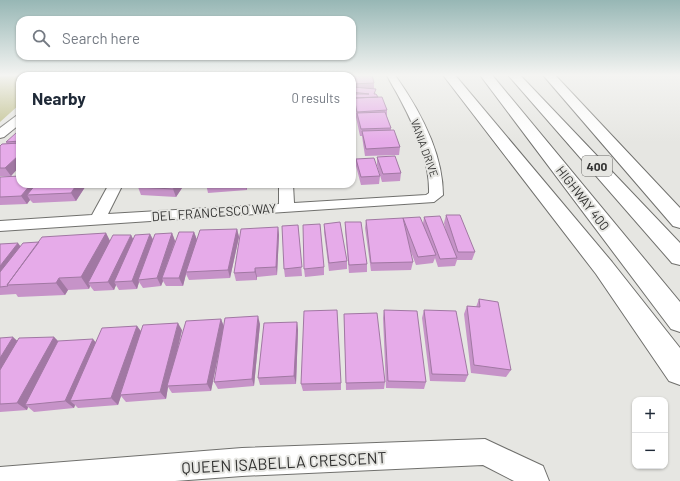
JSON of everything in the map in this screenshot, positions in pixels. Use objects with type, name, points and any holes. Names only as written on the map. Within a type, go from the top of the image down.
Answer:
[{"type":"highway","points":[[467,97],[604,268],[680,371]]},
{"type":"highway","name":"HIGHWAY 400","points":[[504,97],[680,321]]},
{"type":"highway","name":"400","points":[[534,97],[680,257]]},
{"type":"highway","points":[[569,97],[680,221]]},
{"type":"street","name":"VANIA DRIVE","points":[[404,97],[415,117],[435,170],[438,185],[436,195],[429,199]]},
{"type":"street","points":[[0,134],[16,121]]},
{"type":"street","points":[[97,220],[114,188]]},
{"type":"street","points":[[286,188],[287,208]]},
{"type":"street","name":"DEL FRANCESCO WAY","points":[[0,226],[429,199]]},
{"type":"street","name":"QUEEN ISABELLA CRESCENT","points":[[0,481],[242,462],[486,452],[533,476],[535,481]]},
{"type":"green space","points":[[0,97],[16,97],[16,108],[0,122]]},
{"type":"building","points":[[382,97],[387,110],[357,112],[356,98]]},
{"type":"building","points":[[385,112],[391,128],[361,129],[357,113]]},
{"type":"building","points":[[394,130],[400,147],[366,149],[362,131]]},
{"type":"building","points":[[16,133],[16,141],[6,142]]},
{"type":"building","points":[[16,143],[16,158],[5,168],[0,168],[0,146],[2,144]]},
{"type":"building","points":[[395,156],[401,173],[383,174],[377,157]]},
{"type":"building","points":[[374,158],[380,176],[361,177],[356,159]]},
{"type":"building","points":[[16,176],[16,188],[28,188],[21,196],[0,197],[0,177]]},
{"type":"building","points":[[33,188],[74,188],[71,193],[27,195]]},
{"type":"building","points":[[446,215],[460,215],[475,252],[458,252]]},
{"type":"building","points":[[440,216],[457,258],[440,259],[424,217]]},
{"type":"building","points":[[420,217],[436,255],[418,257],[403,218]]},
{"type":"building","points":[[403,218],[413,262],[371,263],[366,220]]},
{"type":"building","points":[[340,222],[347,261],[329,263],[324,224]]},
{"type":"building","points":[[345,222],[361,222],[367,264],[349,265]]},
{"type":"building","points":[[320,224],[324,267],[304,269],[303,225]]},
{"type":"building","points":[[298,225],[302,267],[284,269],[282,226]]},
{"type":"building","points":[[278,227],[276,267],[255,268],[255,272],[234,273],[241,229]]},
{"type":"building","points":[[237,229],[228,270],[186,272],[200,230]]},
{"type":"building","points":[[179,232],[194,232],[179,278],[162,278]]},
{"type":"building","points":[[106,233],[81,277],[59,278],[56,283],[7,285],[42,237]]},
{"type":"building","points":[[172,233],[157,278],[138,280],[155,234]]},
{"type":"building","points":[[150,234],[132,281],[114,282],[135,235]]},
{"type":"building","points":[[113,235],[131,235],[108,282],[88,283]]},
{"type":"building","points":[[39,242],[7,285],[8,286],[0,287],[0,272],[23,243]]},
{"type":"building","points":[[18,243],[0,266],[0,244]]},
{"type":"building","points":[[479,299],[498,302],[511,370],[474,365],[467,306],[480,307]]},
{"type":"building","points":[[337,310],[341,383],[301,384],[304,311]]},
{"type":"building","points":[[384,310],[417,311],[426,382],[388,381]]},
{"type":"building","points":[[424,310],[456,311],[468,375],[432,374]]},
{"type":"building","points":[[377,313],[385,382],[346,383],[344,314]]},
{"type":"building","points":[[258,316],[252,379],[214,382],[225,318]]},
{"type":"building","points":[[221,319],[207,384],[167,386],[186,321]]},
{"type":"building","points":[[297,322],[294,376],[258,378],[264,323]]},
{"type":"building","points":[[178,323],[160,392],[120,395],[143,325]]},
{"type":"building","points":[[137,326],[111,398],[70,401],[102,328]]},
{"type":"building","points":[[13,337],[0,358],[0,338]]},
{"type":"building","points":[[54,337],[17,403],[0,404],[0,370],[19,338]]},
{"type":"building","points":[[93,339],[65,401],[25,405],[58,341]]}]
